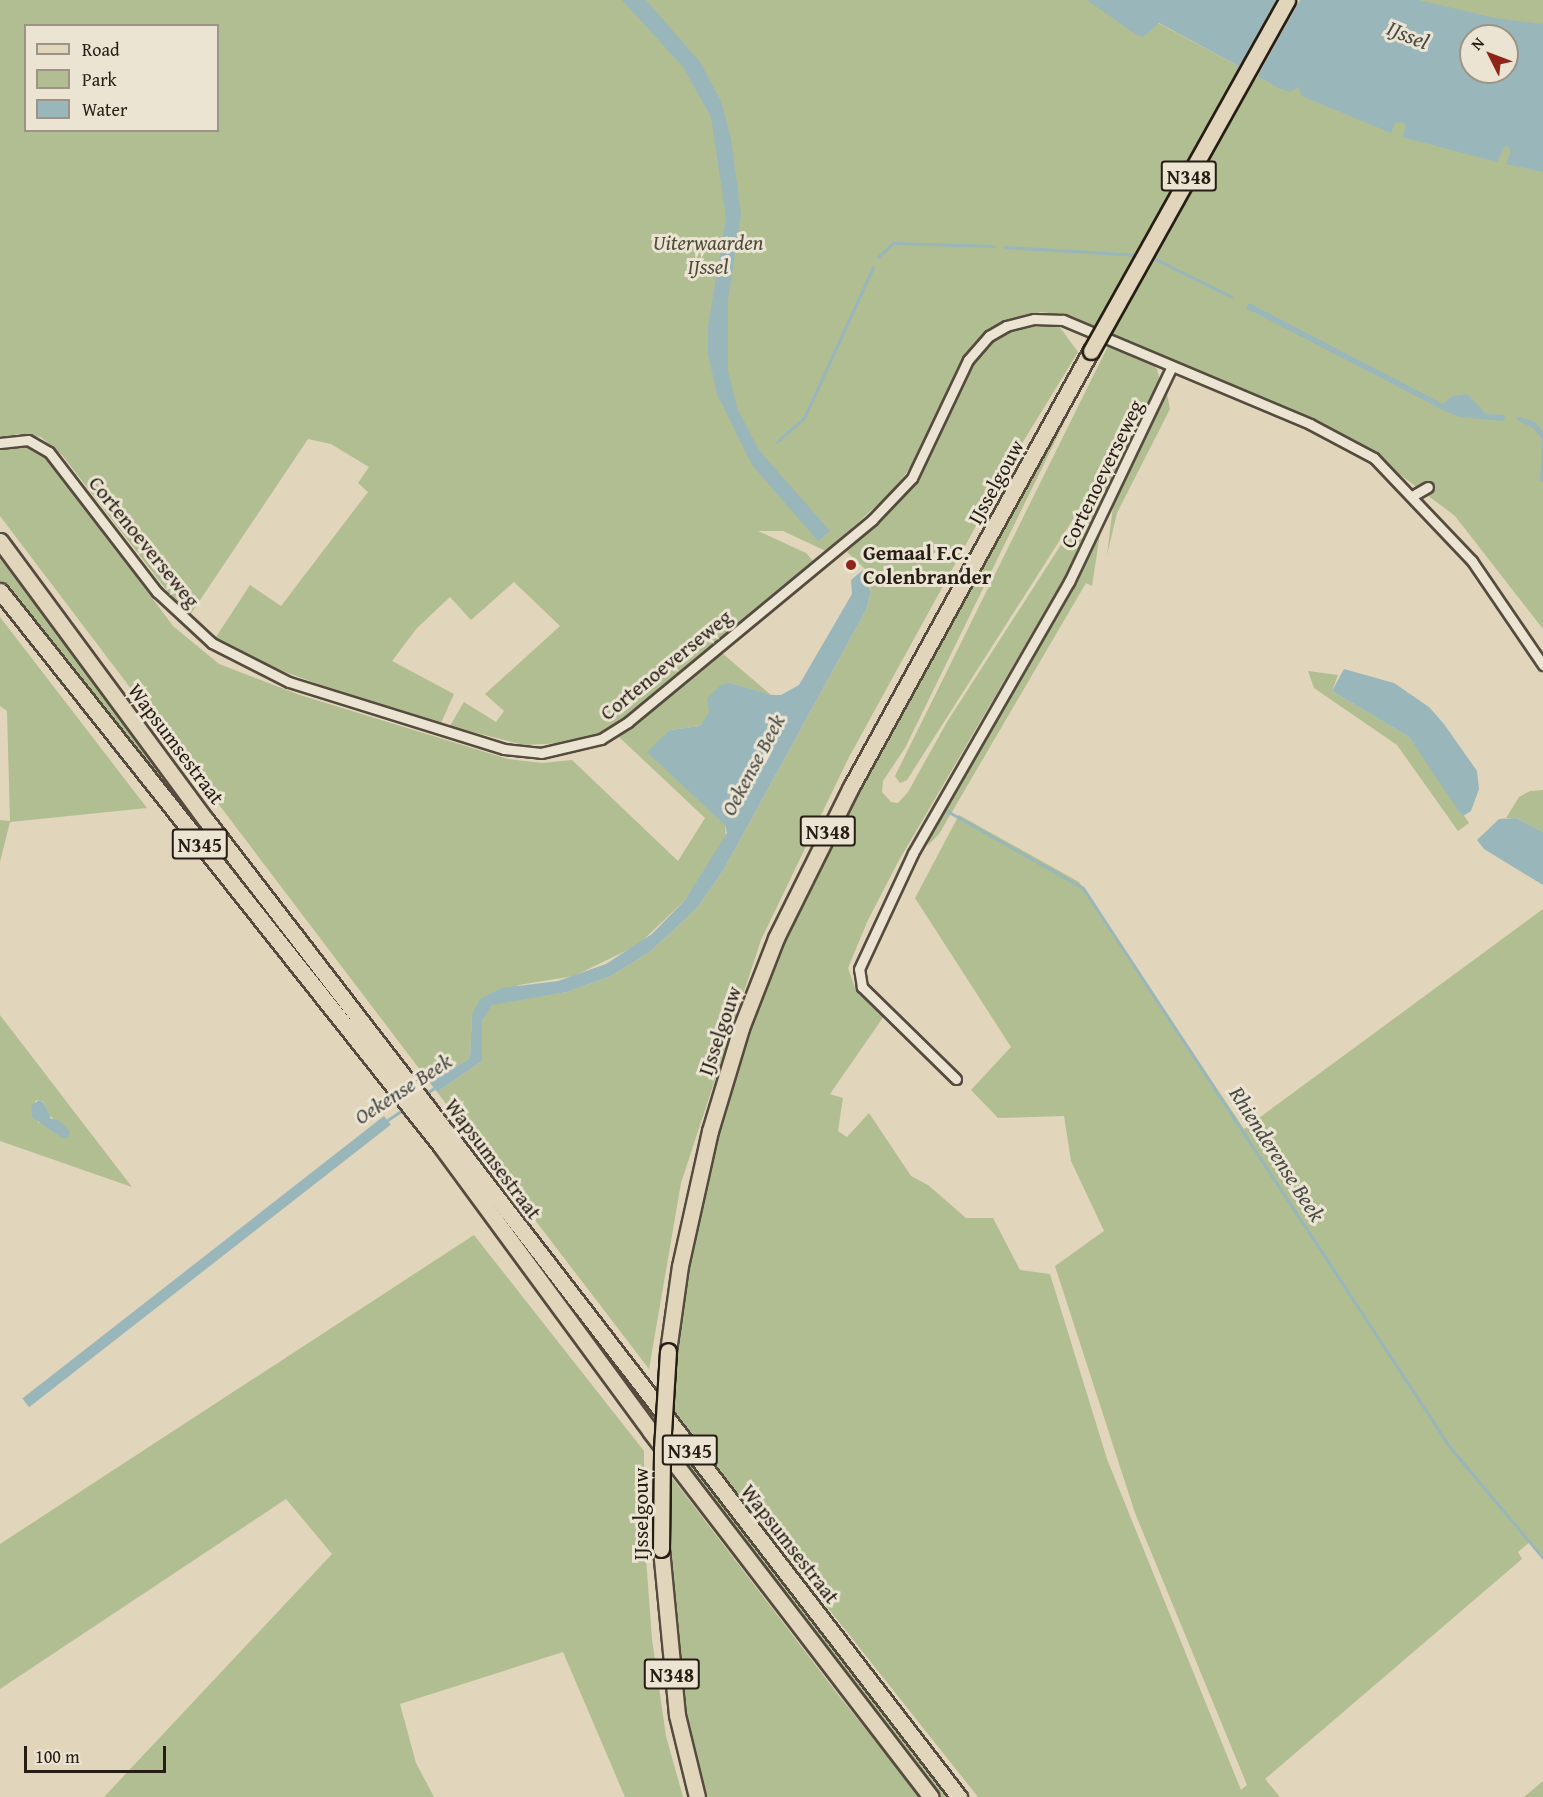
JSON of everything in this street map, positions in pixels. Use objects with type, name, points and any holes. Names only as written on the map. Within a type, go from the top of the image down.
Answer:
[{"type":"main road","name":"IJsselgouw","points":[[697,1797],[677,1715],[661,1549],[662,1449],[668,1351],[680,1266],[710,1131],[741,1028],[776,938],[847,796],[1287,0]]},
{"type":"main road","name":"Wapsumsestraat","points":[[0,542],[407,1092]]},
{"type":"main road","name":"Wapsumsestraat","points":[[0,591],[407,1092],[959,1797]]},
{"type":"main road","name":"Wapsumsestraat","points":[[418,1106],[650,1431],[931,1797]]},
{"type":"street","name":"Cortenoeverseweg","points":[[0,443],[28,440],[49,452],[157,592],[212,643],[289,681],[504,749],[541,753],[601,739],[628,722],[872,520],[912,478],[968,360],[989,336],[1006,326],[1034,319],[1063,320],[1336,436],[1374,458],[1413,495],[1472,561],[1543,665]]},
{"type":"street","name":"Cortenoeverseweg","points":[[956,1079],[862,987],[859,969],[913,853],[1069,582],[1172,366]]},
{"type":"street","points":[[1413,495],[1428,487]]},
{"type":"green space","name":"Uiterwaarden IJssel","points":[[0,0],[1115,0],[1272,84],[1300,87],[1543,149],[1543,629],[1455,516],[1378,458],[1115,336],[1062,315],[1041,312],[1000,323],[970,349],[953,378],[918,457],[893,491],[826,551],[783,531],[758,531],[806,553],[814,562],[627,715],[594,736],[565,743],[523,745],[450,726],[464,702],[496,722],[504,711],[485,694],[560,626],[514,582],[471,620],[450,597],[417,628],[392,661],[454,694],[441,723],[337,691],[239,655],[214,640],[250,585],[281,606],[368,492],[358,483],[369,467],[331,444],[308,439],[188,618],[62,455],[41,437],[17,434],[0,440]]},
{"type":"green space","points":[[1410,0],[1543,0],[1543,28],[1515,24]]},
{"type":"green space","points":[[1037,323],[1059,326],[1078,352],[1015,455],[848,759],[761,940],[681,1183],[649,1369],[437,1092],[482,1061],[482,1021],[492,1004],[567,992],[611,976],[651,951],[697,908],[723,871],[866,610],[871,592],[867,571],[847,552],[909,489],[979,355],[993,340],[1013,329]]},
{"type":"green space","points":[[1110,342],[1150,360],[1157,369],[1160,381],[1151,401],[1138,410],[1116,452],[907,780],[900,783],[895,776]]},
{"type":"green space","points":[[1087,376],[905,748],[883,781],[882,792],[891,802],[898,803],[908,792],[947,722],[1147,411],[1066,575],[898,862],[868,920],[848,968],[855,988],[884,1016],[830,1094],[843,1098],[838,1131],[847,1137],[869,1113],[911,1176],[928,1185],[966,1218],[993,1218],[1020,1270],[1050,1274],[1107,1459],[1241,1790],[1247,1785],[1135,1513],[1055,1266],[1104,1231],[1071,1161],[1064,1116],[998,1118],[971,1090],[1011,1047],[915,898],[959,815],[1079,882],[1244,1129],[1543,909],[1543,1556],[1530,1542],[1518,1552],[1522,1559],[1265,1779],[1280,1797],[978,1797],[670,1409],[685,1279],[723,1107],[778,951],[802,897],[867,772]]},
{"type":"green space","points":[[1166,389],[1170,409],[1117,513],[1107,555],[1113,506]]},
{"type":"green space","points":[[21,444],[46,456],[173,626],[219,664],[300,695],[508,759],[542,763],[572,760],[678,861],[705,818],[619,737],[722,653],[771,695],[730,683],[700,726],[670,730],[725,825],[726,839],[685,900],[638,945],[574,976],[519,985],[472,1014],[470,1058],[430,1083],[0,516],[0,450]]},
{"type":"green space","points":[[1101,527],[1092,586],[1086,583],[939,834],[928,845],[934,822]]},
{"type":"green space","points":[[0,558],[333,991],[406,1095],[0,582]]},
{"type":"green space","points":[[0,617],[147,808],[10,822],[0,862],[0,820],[10,821],[7,711],[0,706]]},
{"type":"green space","points":[[1308,671],[1338,675],[1332,691],[1409,737],[1469,823],[1458,831],[1397,745],[1314,688]]},
{"type":"green space","points":[[1543,790],[1543,832],[1516,818],[1506,818],[1519,797],[1530,791]]},
{"type":"green space","points":[[0,1015],[132,1187],[0,1141]],"holes":[[[35,1101],[44,1102],[49,1116],[54,1118],[38,1123]]]},
{"type":"green space","points":[[419,1104],[954,1797],[938,1797],[758,1567]]},
{"type":"green space","points":[[474,1235],[644,1451],[644,1531],[652,1639],[666,1736],[683,1797],[625,1797],[563,1652],[400,1704],[416,1763],[434,1797],[104,1797],[332,1554],[286,1499],[0,1689],[0,1544]]},
{"type":"green space","points":[[670,1475],[840,1697],[920,1797],[703,1797],[677,1671],[670,1586]]},
{"type":"green space","points":[[1543,1781],[1543,1797],[1524,1797]]},
{"type":"water","points":[[622,0],[646,0],[700,62],[721,101],[731,139],[741,214],[728,300],[728,371],[738,410],[759,450],[830,531],[818,541],[752,465],[717,394],[708,354],[708,326],[726,218],[711,117],[683,67]]},
{"type":"water","name":"IJssel","points":[[1087,0],[1418,0],[1495,18],[1543,24],[1543,172],[1506,164],[1511,150],[1506,145],[1497,162],[1402,137],[1406,126],[1402,122],[1395,123],[1391,133],[1302,96],[1298,87],[1290,92],[1279,88],[1159,23],[1143,37],[1138,36]]},
{"type":"water","points":[[1249,303],[1443,404],[1453,396],[1467,394],[1486,414],[1505,415],[1504,421],[1460,417],[1445,411],[1246,308]]},
{"type":"water","points":[[1517,416],[1535,422],[1543,432],[1543,482],[1540,482],[1542,439],[1533,428],[1517,420]]},
{"type":"water","points":[[863,570],[871,592],[866,610],[723,871],[697,908],[651,951],[611,976],[567,992],[492,1005],[482,1021],[482,1061],[437,1092],[430,1083],[470,1058],[472,1014],[481,998],[502,988],[558,981],[606,964],[652,934],[685,900],[727,833],[725,825],[647,752],[670,730],[700,726],[709,712],[707,698],[721,685],[730,683],[772,695],[781,695],[799,685],[852,594],[851,580]]},
{"type":"water","points":[[1344,669],[1394,683],[1429,707],[1477,771],[1479,789],[1471,811],[1463,816],[1409,737],[1332,691]]},
{"type":"water","points":[[1516,818],[1543,832],[1543,885],[1484,849],[1477,840],[1499,819]]},
{"type":"water","points":[[39,1100],[44,1103],[51,1119],[58,1120],[70,1131],[68,1138],[62,1138],[32,1117],[31,1106]]},
{"type":"water","points":[[384,1116],[391,1125],[29,1407],[22,1399]]},
{"type":"pier","points":[[1276,0],[1300,0],[1256,79],[1237,71]]},
{"type":"waterway","points":[[878,257],[893,243],[994,246]]},
{"type":"waterway","points":[[1005,247],[1138,255]]},
{"type":"waterway","points":[[1151,257],[1232,297]]},
{"type":"waterway","points":[[777,442],[804,418],[873,267]]},
{"type":"waterway","name":"Rhienderense Beek","points":[[947,811],[1083,888],[1449,1446],[1543,1558]]},
{"type":"waterway","name":"Oekense Beek","points":[[423,1096],[437,1086]]},
{"type":"waterway","name":"Oekense Beek","points":[[386,1121],[405,1108]]},
{"type":"place","name":"Gemaal F.C. Colenbrander","points":[[851,565]]}]
